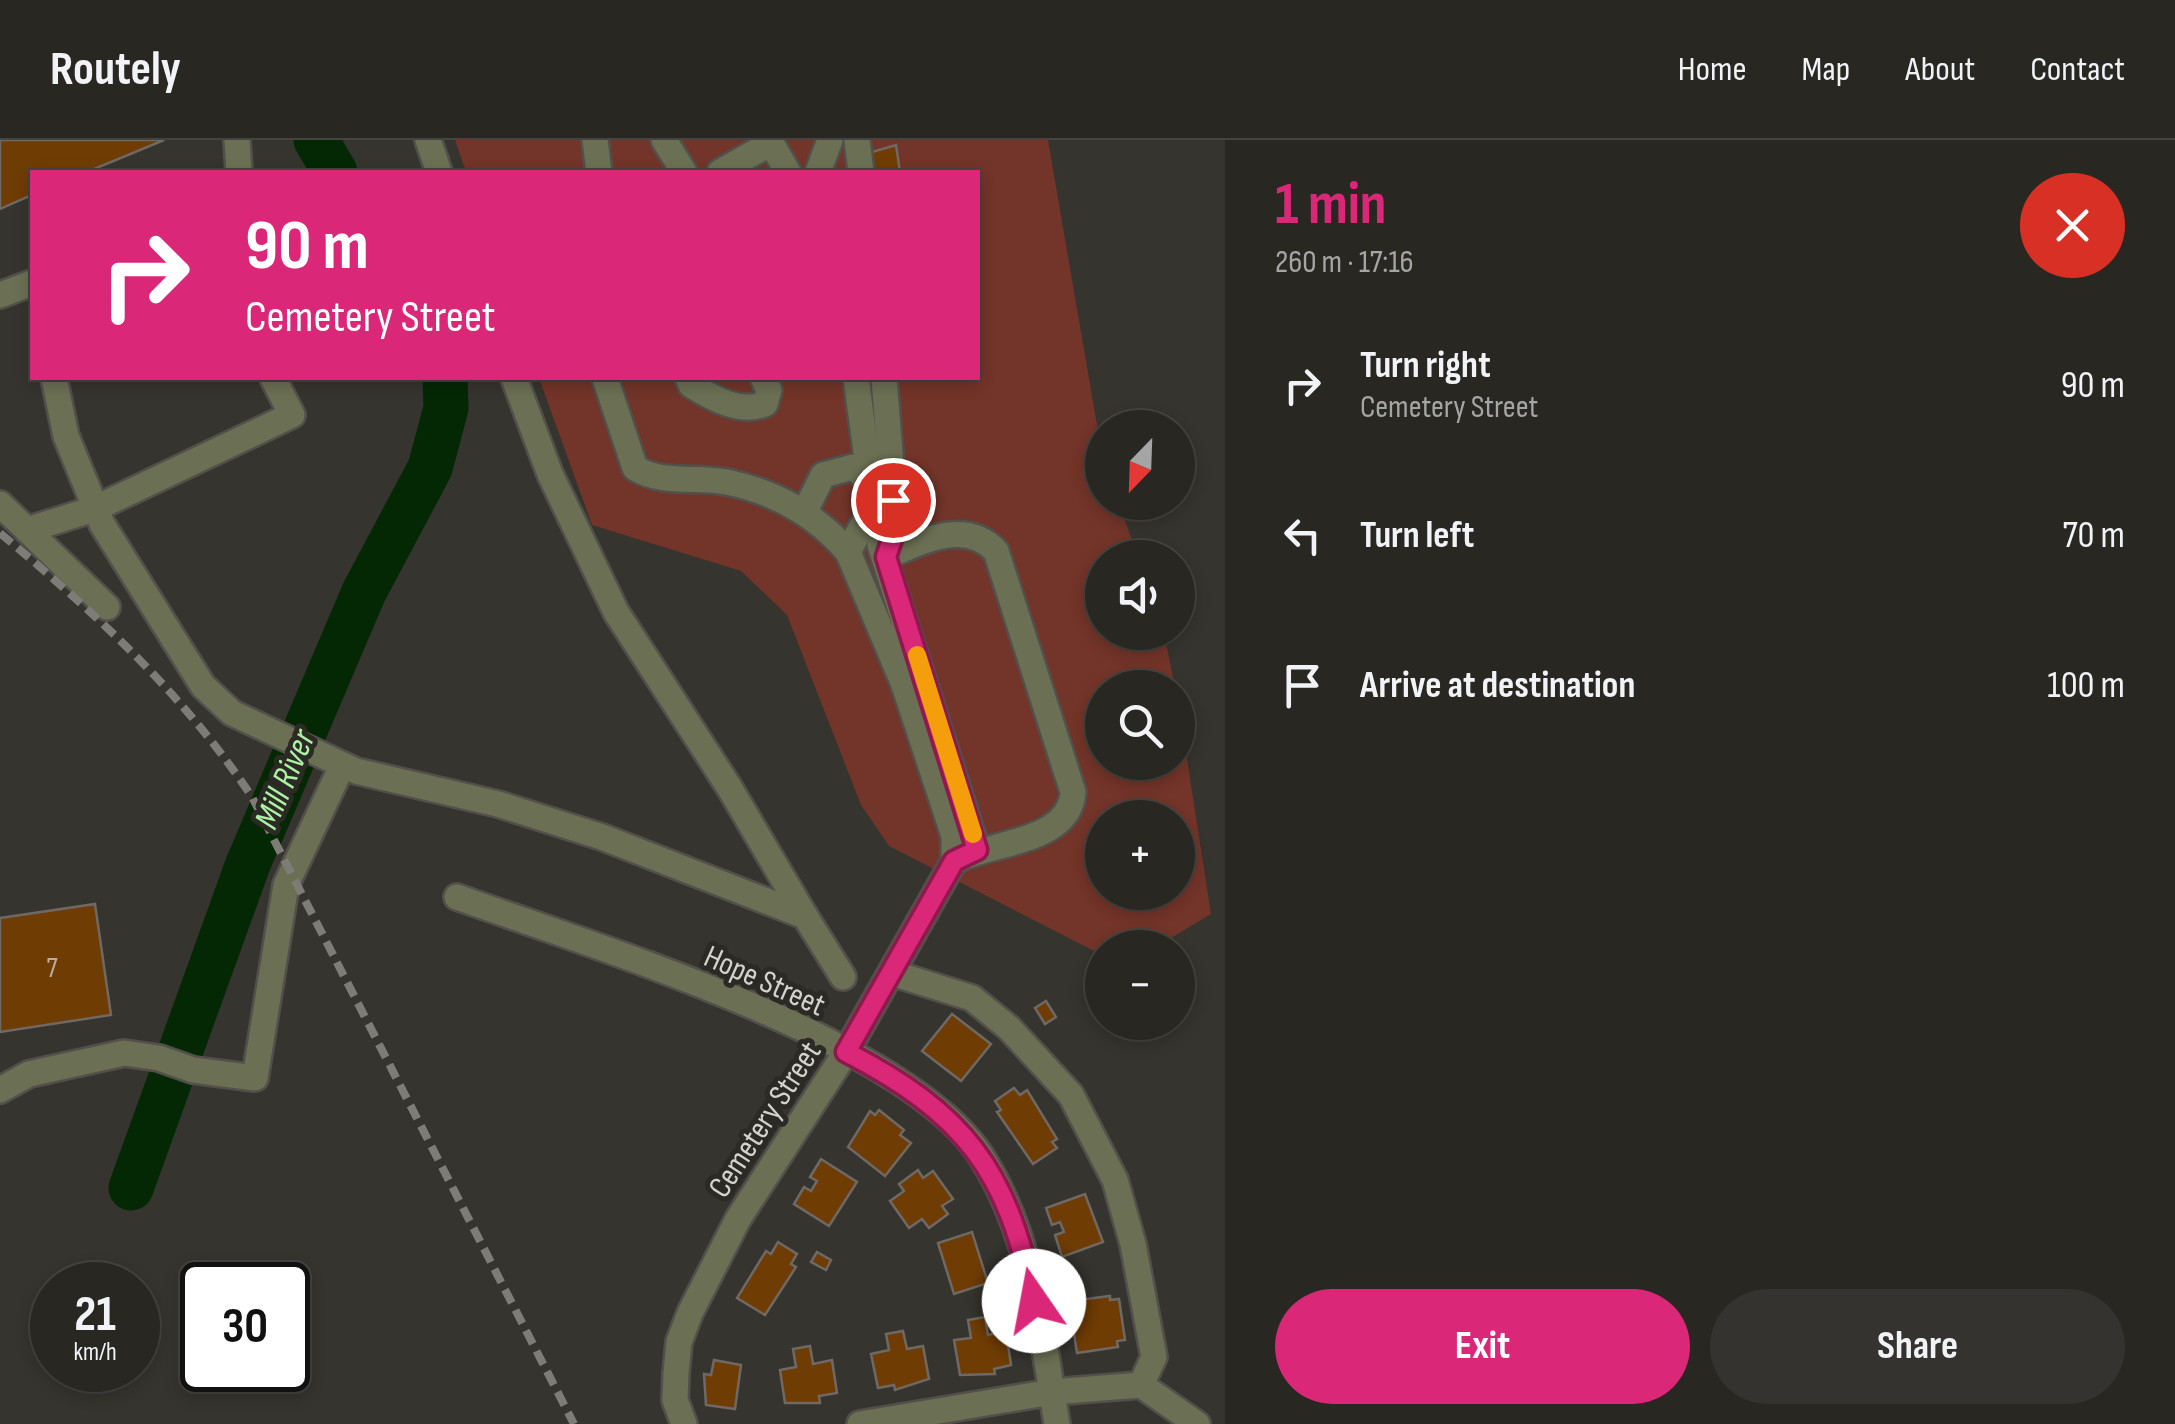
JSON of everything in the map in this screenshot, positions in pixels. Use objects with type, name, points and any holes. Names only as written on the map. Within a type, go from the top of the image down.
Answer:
[{"type":"street","points":[[237,140],[239,170]]},
{"type":"street","points":[[428,140],[438,170]]},
{"type":"street","points":[[595,140],[599,170]]},
{"type":"street","points":[[664,140],[683,170]]},
{"type":"street","points":[[819,170],[830,140]]},
{"type":"street","points":[[857,140],[860,170]]},
{"type":"street","points":[[723,170],[770,142],[787,170]]},
{"type":"street","points":[[0,295],[30,284]]},
{"type":"street","points":[[54,380],[66,436],[94,509],[202,686],[232,713],[338,764],[387,781],[498,804],[602,837],[805,916]]},
{"type":"street","points":[[27,530],[94,509],[292,415],[274,380]]},
{"type":"street","points":[[515,380],[543,456],[616,612],[843,977]]},
{"type":"street","points":[[606,380],[635,468],[650,477],[728,482],[822,523],[848,552],[904,684],[954,836],[966,855]]},
{"type":"street","points":[[689,380],[691,386],[719,402],[755,408],[765,404],[769,390],[764,380]]},
{"type":"street","points":[[848,552],[867,516],[870,481],[856,380]]},
{"type":"street","points":[[884,380],[896,527],[886,557]]},
{"type":"street","points":[[804,513],[823,475],[853,468],[870,481]]},
{"type":"street","points":[[0,504],[107,607]]},
{"type":"street","points":[[867,516],[886,557],[966,855]]},
{"type":"street","points":[[886,557],[928,538],[975,536],[996,552],[1006,573],[1074,792],[1072,807],[1063,822],[1039,834],[966,855]]},
{"type":"street","points":[[0,1090],[30,1074],[124,1053],[159,1058],[192,1070],[255,1078],[286,885],[338,764]]},
{"type":"street","name":"Cemetery Street","points":[[684,1424],[675,1400],[676,1373],[679,1342],[690,1313],[738,1219],[966,855]]},
{"type":"street","name":"Hope Street","points":[[457,897],[708,988],[846,1052],[934,1105],[980,1155],[1016,1223],[1057,1424]]},
{"type":"street","points":[[892,973],[972,998],[1010,1028],[1072,1096],[1115,1180],[1133,1244],[1154,1356],[1141,1385]]},
{"type":"street","points":[[860,1424],[1052,1392],[1141,1385],[1198,1424]]},
{"type":"shaded area","points":[[455,140],[1048,140],[1094,410],[1085,410],[1085,520],[1125,520],[1132,540],[1085,540],[1085,650],[1167,650],[1172,670],[1085,670],[1085,780],[1190,780],[1193,800],[1085,800],[1085,910],[1195,910],[1195,811],[1211,914],[1184,930],[1085,930],[1085,946],[889,846],[861,805],[787,615],[741,571],[592,525],[540,380],[980,380],[980,170],[465,170]]},
{"type":"building","points":[[0,140],[164,140],[92,170],[30,170],[30,196],[0,209]]},
{"type":"building","points":[[896,145],[900,170],[874,170],[872,152]]},
{"type":"building","points":[[95,904],[111,1015],[0,1032],[0,918]]},
{"type":"building","points":[[1046,1001],[1056,1017],[1045,1024],[1035,1008]]},
{"type":"building","points":[[952,1014],[991,1044],[961,1081],[922,1051]]},
{"type":"building","points":[[1014,1088],[1020,1095],[1027,1090],[1057,1139],[1052,1142],[1057,1148],[1033,1164],[997,1112],[1001,1110],[995,1101]]},
{"type":"building","points":[[879,1110],[904,1130],[900,1135],[911,1143],[885,1176],[848,1147],[870,1111],[875,1115]]},
{"type":"building","points":[[821,1159],[857,1182],[829,1226],[794,1204],[804,1187],[811,1191],[817,1181],[810,1177]]},
{"type":"building","points":[[918,1170],[923,1178],[933,1171],[953,1199],[942,1206],[948,1214],[929,1228],[922,1219],[909,1228],[890,1201],[904,1191],[899,1184]]},
{"type":"building","points":[[1085,1194],[1103,1242],[1062,1257],[1055,1235],[1064,1232],[1060,1222],[1052,1225],[1046,1208]]},
{"type":"building","points":[[972,1232],[988,1283],[954,1294],[938,1243]]},
{"type":"building","points":[[778,1242],[797,1254],[791,1264],[796,1267],[765,1315],[737,1298],[766,1251],[771,1254]]},
{"type":"building","points":[[817,1252],[831,1260],[826,1270],[811,1262]]},
{"type":"building","points":[[1110,1296],[1110,1300],[1119,1299],[1125,1340],[1117,1341],[1118,1347],[1077,1353],[1070,1307],[1079,1306],[1078,1300]]},
{"type":"building","points":[[985,1317],[988,1335],[1006,1331],[1011,1365],[994,1369],[995,1374],[960,1375],[954,1340],[971,1338],[968,1320]]},
{"type":"building","points":[[903,1331],[907,1349],[923,1346],[929,1379],[895,1390],[894,1385],[878,1388],[871,1354],[889,1350],[886,1334]]},
{"type":"building","points":[[810,1346],[813,1364],[832,1360],[837,1393],[819,1396],[820,1403],[785,1403],[780,1370],[796,1367],[793,1349]]},
{"type":"building","points":[[714,1360],[741,1365],[735,1409],[706,1405],[704,1374],[711,1375]]},
{"type":"waterway","name":"Mill River","points":[[316,140],[334,170]]},
{"type":"waterway","name":"Mill River","points":[[131,1188],[248,864],[364,592],[430,468],[446,408],[445,380]]},
{"type":"railway","points":[[0,533],[136,656],[197,723],[252,797],[574,1424]]},
{"type":"slow traffic","points":[[917,655],[973,834]]},
{"type":"route","points":[[893,500],[896,527],[886,557],[977,850],[954,861],[948,878],[846,1052],[934,1105],[980,1155],[1016,1223],[1034,1301]]}]
